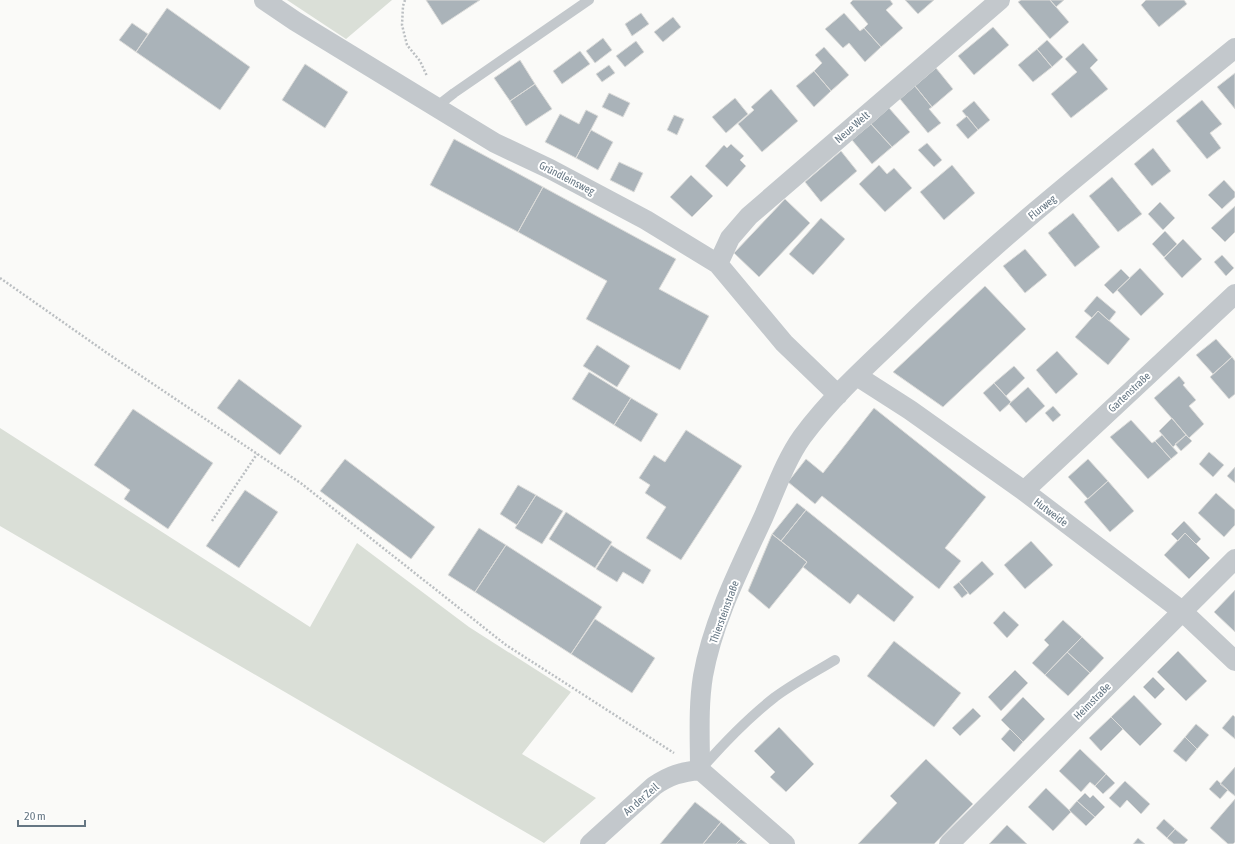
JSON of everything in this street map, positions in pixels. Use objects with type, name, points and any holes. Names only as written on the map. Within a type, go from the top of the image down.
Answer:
[{"type":"street","name":"Gründleinsweg","points":[[264,0],[295,21],[495,143],[550,169],[646,220],[718,264],[784,343],[838,395]]},
{"type":"street","name":"Neue Welt","points":[[718,264],[730,238],[749,216],[1000,0]]},
{"type":"street","name":"Flurweg","points":[[857,376],[930,304],[998,244],[1235,48]]},
{"type":"street","name":"Gartenstraße","points":[[1024,491],[1235,294]]},
{"type":"street","name":"Thiersteinstraße","points":[[700,770],[700,709],[703,676],[710,648],[732,586],[788,462],[800,439],[838,395],[857,376]]},
{"type":"street","name":"Hutweide","points":[[857,376],[910,410],[1024,491],[1182,611],[1235,661]]},
{"type":"street","name":"Heimstraße","points":[[949,844],[1235,559]]},
{"type":"street","name":"An der Zeil","points":[[590,844],[654,786],[665,778],[679,772],[700,770]]},
{"type":"street","points":[[700,770],[785,844]]},
{"type":"lane","points":[[430,104],[454,93],[589,0]]},
{"type":"lane","points":[[700,770],[725,742],[765,706],[798,682],[835,660]]},
{"type":"path","points":[[405,0],[403,6],[402,25],[407,45],[420,61],[429,80],[430,104]]},
{"type":"path","points":[[0,278],[3,278],[107,353],[302,484],[506,645],[700,770]]},
{"type":"path","points":[[212,521],[257,454]]},
{"type":"shaded area","points":[[287,0],[392,0],[346,39]]},
{"type":"shaded area","points":[[0,428],[310,627],[357,543],[469,627],[571,692],[522,754],[596,798],[544,843],[0,526]]},
{"type":"building","points":[[426,0],[480,0],[442,25]]},
{"type":"building","points":[[853,0],[890,0],[893,4],[886,10],[903,28],[881,47],[864,28],[868,24],[850,3]]},
{"type":"building","points":[[905,0],[934,0],[918,14]]},
{"type":"building","points":[[1021,0],[1050,0],[1069,22],[1050,39],[1018,2]]},
{"type":"building","points":[[1050,0],[1064,0],[1056,7]]},
{"type":"building","points":[[1146,0],[1184,0],[1187,4],[1159,27],[1141,5]]},
{"type":"building","points":[[167,8],[250,67],[220,110],[136,52]]},
{"type":"building","points":[[641,13],[649,24],[632,36],[625,24]]},
{"type":"building","points":[[844,13],[860,31],[864,28],[881,47],[865,62],[849,43],[843,48],[825,29]]},
{"type":"building","points":[[673,17],[681,27],[663,42],[654,32]]},
{"type":"building","points":[[132,23],[148,34],[136,52],[119,40]]},
{"type":"building","points":[[993,27],[1009,45],[974,75],[958,56]]},
{"type":"building","points":[[603,38],[612,50],[595,63],[586,51]]},
{"type":"building","points":[[1047,40],[1063,57],[1052,67],[1037,49]]},
{"type":"building","points":[[636,41],[644,52],[625,67],[616,56]]},
{"type":"building","points":[[1083,43],[1098,60],[1090,68],[1108,89],[1071,118],[1051,94],[1077,72],[1065,59]]},
{"type":"building","points":[[824,47],[849,75],[831,91],[814,71],[822,63],[815,55]]},
{"type":"building","points":[[1037,49],[1052,67],[1033,82],[1018,65]]},
{"type":"building","points":[[580,51],[590,64],[562,84],[553,71]]},
{"type":"building","points":[[520,60],[535,84],[510,101],[494,78]]},
{"type":"building","points":[[305,64],[348,92],[325,128],[282,100]]},
{"type":"building","points":[[609,65],[615,73],[602,82],[596,74]]},
{"type":"building","points":[[936,68],[953,89],[932,107],[915,86]]},
{"type":"building","points":[[814,71],[831,91],[814,107],[796,86]]},
{"type":"building","points":[[1235,73],[1235,109],[1217,87]]},
{"type":"building","points":[[535,84],[552,109],[526,126],[510,101]]},
{"type":"building","points":[[915,86],[932,107],[929,109],[941,123],[928,133],[900,99]]},
{"type":"building","points":[[771,89],[798,121],[762,152],[738,124],[754,110],[751,107]]},
{"type":"building","points":[[609,93],[630,103],[623,117],[602,107]]},
{"type":"building","points":[[735,98],[748,114],[726,133],[712,117]]},
{"type":"building","points":[[1202,100],[1222,124],[1210,133],[1221,148],[1207,159],[1176,121]]},
{"type":"building","points":[[974,101],[990,120],[978,130],[962,111]]},
{"type":"building","points":[[889,108],[910,132],[892,147],[871,124]]},
{"type":"building","points":[[586,110],[598,116],[576,158],[545,142],[560,114],[579,124]]},
{"type":"building","points":[[674,115],[684,119],[677,135],[667,130]]},
{"type":"building","points":[[967,116],[978,130],[968,139],[956,125]]},
{"type":"building","points":[[871,124],[892,147],[872,164],[852,140]]},
{"type":"building","points":[[591,130],[613,142],[598,170],[576,158]]},
{"type":"building","points":[[454,139],[543,187],[518,232],[430,185]]},
{"type":"building","points":[[927,143],[942,160],[934,167],[918,150]]},
{"type":"building","points":[[731,144],[744,156],[740,160],[746,166],[727,187],[705,166],[724,145],[727,148]]},
{"type":"building","points":[[1153,148],[1171,171],[1152,186],[1134,164]]},
{"type":"building","points":[[841,151],[857,171],[821,202],[805,182]]},
{"type":"building","points":[[619,162],[643,173],[634,192],[610,180]]},
{"type":"building","points":[[879,165],[887,174],[894,168],[912,188],[885,212],[859,184]]},
{"type":"building","points":[[952,165],[975,193],[944,220],[920,192]]},
{"type":"building","points":[[691,175],[713,196],[692,217],[670,197]]},
{"type":"building","points":[[1112,177],[1142,214],[1118,232],[1089,196]]},
{"type":"building","points":[[1224,180],[1235,192],[1235,197],[1222,209],[1208,195]]},
{"type":"building","points":[[543,187],[676,259],[659,289],[709,316],[680,370],[586,319],[607,281],[518,232]]},
{"type":"building","points":[[785,199],[810,223],[759,277],[734,253]]},
{"type":"building","points":[[1160,202],[1175,218],[1163,230],[1148,214]]},
{"type":"building","points":[[1235,206],[1235,232],[1225,242],[1211,228]]},
{"type":"building","points":[[1073,213],[1100,247],[1075,267],[1048,233]]},
{"type":"building","points":[[821,218],[845,239],[813,275],[789,254]]},
{"type":"building","points":[[1165,231],[1177,244],[1164,257],[1152,244]]},
{"type":"building","points":[[1183,239],[1202,259],[1182,278],[1164,258]]},
{"type":"building","points":[[1025,249],[1047,275],[1025,293],[1003,266]]},
{"type":"building","points":[[1222,255],[1234,268],[1226,276],[1214,262]]},
{"type":"building","points":[[1140,268],[1164,294],[1141,316],[1117,290]]},
{"type":"building","points":[[1121,269],[1130,278],[1113,294],[1104,285]]},
{"type":"building","points":[[985,286],[1026,329],[943,407],[893,372]]},
{"type":"building","points":[[1097,296],[1116,312],[1109,321],[1098,311],[1092,318],[1084,311]]},
{"type":"building","points":[[1098,311],[1130,339],[1108,365],[1075,337]]},
{"type":"building","points":[[1216,339],[1232,357],[1213,374],[1196,355]]},
{"type":"building","points":[[597,345],[630,366],[617,387],[583,366]]},
{"type":"building","points":[[1057,351],[1078,374],[1056,394],[1036,370]]},
{"type":"building","points":[[1232,357],[1235,361],[1235,394],[1229,399],[1210,377]]},
{"type":"building","points":[[1014,366],[1025,378],[1006,396],[994,383]]},
{"type":"building","points":[[589,372],[631,398],[614,425],[572,399]]},
{"type":"building","points":[[1179,376],[1185,383],[1183,385],[1196,400],[1189,406],[1204,424],[1189,438],[1154,398]]},
{"type":"building","points":[[239,379],[302,426],[280,455],[217,408]]},
{"type":"building","points":[[994,383],[1011,402],[1000,412],[983,393]]},
{"type":"building","points":[[1028,387],[1045,406],[1026,423],[1009,404]]},
{"type":"building","points":[[631,398],[658,414],[641,442],[614,425]]},
{"type":"building","points":[[1053,406],[1061,415],[1053,422],[1045,413]]},
{"type":"building","points":[[874,408],[986,497],[945,548],[961,561],[939,589],[822,496],[815,504],[788,482],[806,459],[823,473]]},
{"type":"building","points":[[133,409],[213,463],[168,529],[124,499],[130,490],[94,465]]},
{"type":"building","points":[[1172,418],[1186,435],[1173,447],[1159,431]]},
{"type":"building","points":[[1131,420],[1152,443],[1155,441],[1171,459],[1148,479],[1110,437]]},
{"type":"building","points":[[686,430],[742,466],[681,560],[646,538],[666,507],[645,493],[650,485],[639,478],[654,455],[665,462]]},
{"type":"building","points":[[1162,435],[1178,453],[1171,459],[1155,441]]},
{"type":"building","points":[[1186,435],[1192,441],[1181,451],[1175,444]]},
{"type":"building","points":[[1209,452],[1224,465],[1213,477],[1199,464]]},
{"type":"building","points":[[345,459],[435,527],[411,559],[320,491]]},
{"type":"building","points":[[1088,459],[1108,481],[1088,499],[1068,477]]},
{"type":"building","points":[[1235,467],[1235,483],[1227,476]]},
{"type":"building","points":[[1108,481],[1134,511],[1110,532],[1084,502]]},
{"type":"building","points":[[518,485],[536,495],[517,525],[500,514]]},
{"type":"building","points":[[245,490],[278,512],[239,568],[206,546]]},
{"type":"building","points":[[1216,493],[1235,510],[1235,525],[1224,537],[1198,513]]},
{"type":"building","points":[[536,495],[563,511],[542,544],[515,528]]},
{"type":"building","points":[[797,503],[806,510],[781,541],[772,534]]},
{"type":"building","points":[[806,510],[914,597],[894,622],[858,594],[850,604],[803,567],[807,562],[781,541]]},
{"type":"building","points":[[566,512],[612,542],[595,568],[549,539]]},
{"type":"building","points":[[1184,521],[1201,539],[1196,544],[1185,533],[1178,541],[1171,534]]},
{"type":"building","points":[[479,528],[506,545],[475,592],[448,575]]},
{"type":"building","points":[[1185,533],[1210,558],[1189,579],[1164,555]]},
{"type":"building","points":[[772,534],[807,562],[769,609],[748,591]]},
{"type":"building","points":[[1031,541],[1053,565],[1025,589],[1004,565]]},
{"type":"building","points":[[506,545],[602,607],[571,654],[475,592]]},
{"type":"building","points":[[611,545],[651,570],[643,584],[623,572],[617,582],[596,569]]},
{"type":"building","points":[[982,561],[994,574],[970,595],[959,582]]},
{"type":"building","points":[[959,582],[968,593],[962,598],[953,587]]},
{"type":"building","points":[[1235,590],[1235,632],[1214,612]]},
{"type":"building","points":[[1004,611],[1019,625],[1007,638],[993,623]]},
{"type":"building","points":[[595,619],[655,658],[632,693],[571,654]]},
{"type":"building","points":[[1063,620],[1082,637],[1045,675],[1032,663],[1049,645],[1044,640]]},
{"type":"building","points":[[1082,637],[1104,658],[1090,673],[1067,652]]},
{"type":"building","points":[[894,641],[961,693],[934,727],[867,676]]},
{"type":"building","points":[[1178,651],[1207,681],[1186,701],[1157,672]]},
{"type":"building","points":[[1067,652],[1090,673],[1068,696],[1045,675]]},
{"type":"building","points":[[1015,670],[1028,683],[1001,711],[988,697]]},
{"type":"building","points":[[1153,677],[1165,689],[1155,699],[1143,687]]},
{"type":"building","points":[[1134,695],[1162,724],[1140,746],[1111,717]]},
{"type":"building","points":[[1023,697],[1045,719],[1023,742],[1001,720]]},
{"type":"building","points":[[973,708],[981,716],[960,736],[952,728]]},
{"type":"building","points":[[1233,715],[1235,717],[1235,739],[1222,728]]},
{"type":"building","points":[[1111,717],[1123,729],[1101,751],[1089,738]]},
{"type":"building","points":[[1196,724],[1209,735],[1197,749],[1185,737]]},
{"type":"building","points":[[779,727],[814,764],[786,792],[770,777],[775,772],[754,751]]},
{"type":"building","points":[[1010,729],[1023,742],[1014,752],[1001,739]]},
{"type":"building","points":[[1185,737],[1197,749],[1186,762],[1173,751]]},
{"type":"building","points":[[1080,749],[1106,774],[1095,786],[1090,782],[1081,792],[1059,771]]},
{"type":"building","points":[[926,759],[973,804],[934,844],[858,844],[897,803],[890,796]]},
{"type":"building","points":[[1235,767],[1235,796],[1220,784]]},
{"type":"building","points":[[1106,774],[1115,783],[1103,794],[1095,786]]},
{"type":"building","points":[[1217,780],[1228,790],[1220,799],[1209,789]]},
{"type":"building","points":[[1125,781],[1150,804],[1141,814],[1127,800],[1120,808],[1109,798]]},
{"type":"building","points":[[1046,788],[1071,812],[1053,831],[1028,807]]},
{"type":"building","points":[[1085,793],[1090,798],[1093,795],[1105,807],[1095,817],[1077,801]]},
{"type":"building","points":[[1235,799],[1235,842],[1233,844],[1228,844],[1210,828]]},
{"type":"building","points":[[1077,801],[1095,817],[1086,826],[1069,810]]},
{"type":"building","points":[[695,802],[721,822],[703,844],[660,844]]},
{"type":"building","points":[[1164,819],[1175,829],[1167,838],[1156,828]]},
{"type":"building","points":[[721,822],[741,839],[736,844],[703,844]]},
{"type":"building","points":[[1007,825],[1027,844],[989,844]]},
{"type":"building","points":[[1175,829],[1188,840],[1184,844],[1174,844],[1167,838]]},
{"type":"building","points":[[1138,838],[1145,844],[1133,844]]},
{"type":"building","points":[[741,839],[747,844],[736,844]]}]
